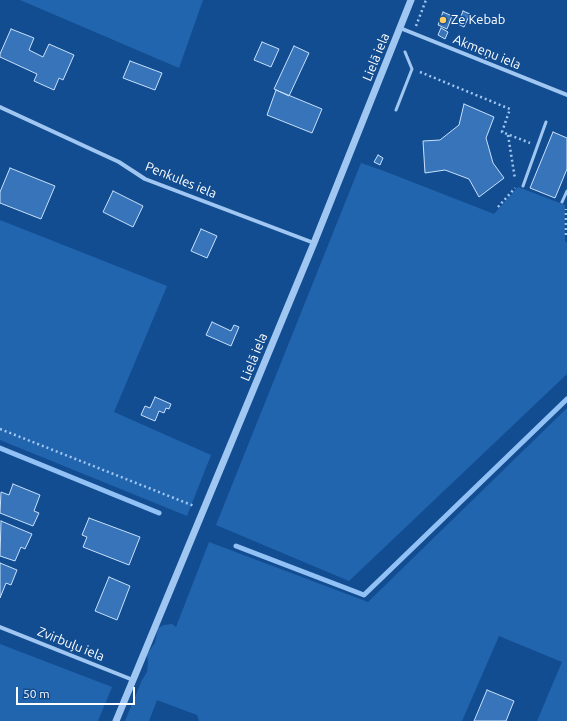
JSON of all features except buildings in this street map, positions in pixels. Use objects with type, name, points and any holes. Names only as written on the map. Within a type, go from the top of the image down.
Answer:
[{"type":"street","name":"Lielā iela","points":[[116,721],[314,243],[411,0]]},
{"type":"street","name":"Akmeņu iela","points":[[400,28],[567,95]]},
{"type":"street","name":"Penkules iela","points":[[0,107],[120,162],[145,179],[314,243]]},
{"type":"street","name":"Zvirbuļu iela","points":[[0,627],[134,680]]},
{"type":"lane","points":[[396,110],[412,69],[406,52]]},
{"type":"lane","points":[[523,186],[546,122]]},
{"type":"lane","points":[[562,202],[567,191]]},
{"type":"path","points":[[412,69],[510,109],[502,132],[537,145]]},
{"type":"path","points":[[508,135],[515,180]]},
{"type":"path","points":[[498,207],[516,187]]},
{"type":"path","points":[[566,235],[567,205]]},
{"type":"path","points":[[0,428],[204,510]]},
{"type":"shaded area","points":[[20,0],[203,0],[179,68]]},
{"type":"shaded area","points":[[361,163],[494,214],[518,187],[565,205],[565,241],[567,243],[567,374],[349,581],[216,525]]},
{"type":"shaded area","points":[[0,220],[167,286],[114,412],[211,455],[187,516],[0,440]]},
{"type":"shaded area","points":[[567,408],[567,721],[537,721],[562,662],[499,636],[462,721],[199,721],[197,715],[157,700],[149,721],[125,721],[142,680],[147,672],[147,654],[155,643],[158,628],[164,625],[172,624],[176,627],[209,542],[368,602]]},
{"type":"shaded area","points":[[0,644],[112,687],[98,721],[0,721]]},
{"type":"waterway","points":[[236,546],[364,595],[567,399]]},
{"type":"waterway","points":[[0,448],[159,513]]},
{"type":"place","name":"Ze Kebab","points":[[443,20]]}]
